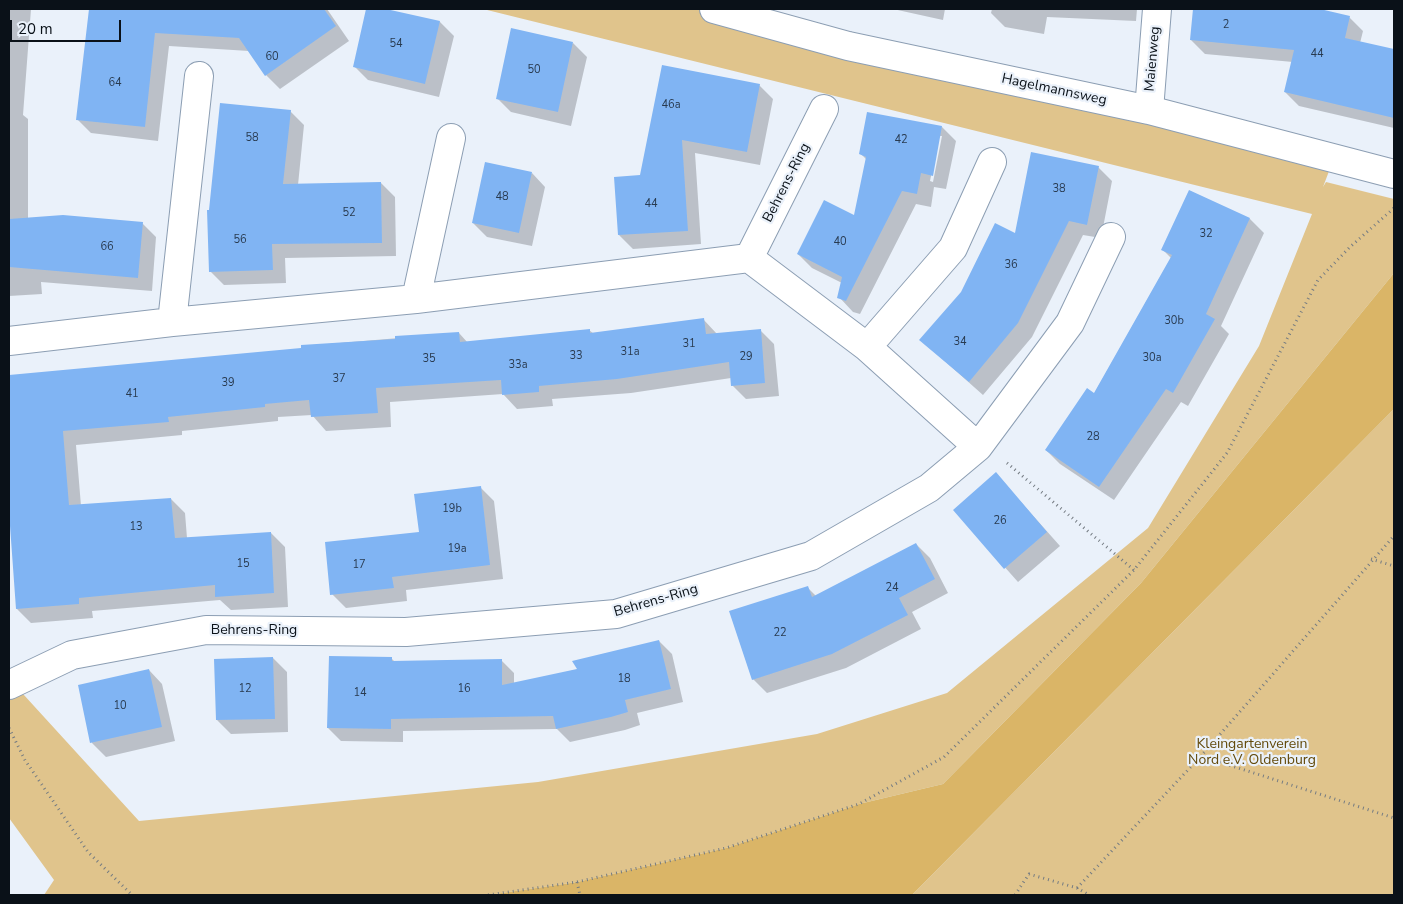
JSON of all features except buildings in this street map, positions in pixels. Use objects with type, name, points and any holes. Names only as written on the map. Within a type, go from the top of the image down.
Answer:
[{"type":"street","name":"Hagelmannsweg","points":[[714,9],[848,46],[1149,110],[1394,174]]},
{"type":"street","name":"Maienweg","points":[[1149,110],[1157,9]]},
{"type":"street","points":[[172,322],[199,76]]},
{"type":"street","name":"Behrens-Ring","points":[[749,258],[824,109]]},
{"type":"street","points":[[416,299],[451,138]]},
{"type":"street","points":[[867,347],[953,248],[992,162]]},
{"type":"street","name":"Behrens-Ring","points":[[9,685],[72,655],[206,630],[406,632],[616,614],[810,556],[929,488],[978,447],[1070,323],[1112,236]]},
{"type":"street","points":[[9,341],[172,322],[416,299],[749,258],[867,347],[978,447]]},
{"type":"path","points":[[488,895],[577,882],[726,848],[859,804],[944,757],[1134,570],[1226,453],[1318,280],[1350,247],[1394,208]]},
{"type":"path","points":[[978,447],[1006,462],[1134,570]]},
{"type":"path","points":[[1077,888],[1201,756],[1394,536]]},
{"type":"path","points":[[1372,560],[1394,566]]},
{"type":"path","points":[[9,728],[25,760],[88,852],[132,895]]},
{"type":"path","points":[[1201,756],[1394,818]]},
{"type":"path","points":[[1015,895],[1029,874],[1077,888],[1089,895]]},
{"type":"path","points":[[577,882],[580,895]]},
{"type":"green space","points":[[483,9],[714,9],[1334,158],[1323,187],[1326,182],[1394,199],[1394,273],[1141,583],[943,784],[859,804],[726,848],[577,882],[488,895],[44,895],[54,880],[9,818],[9,686],[13,683],[139,821],[538,782],[817,734],[947,693],[1148,528],[1259,346],[1312,214]]},
{"type":"green space","name":"Kleingartenverein Nord e.V. Oldenburg","points":[[1394,409],[1394,895],[912,895]]},
{"type":"shaded area","points":[[1394,273],[1394,409],[912,895],[488,895],[577,882],[726,848],[859,804],[943,784],[1141,583]]}]
